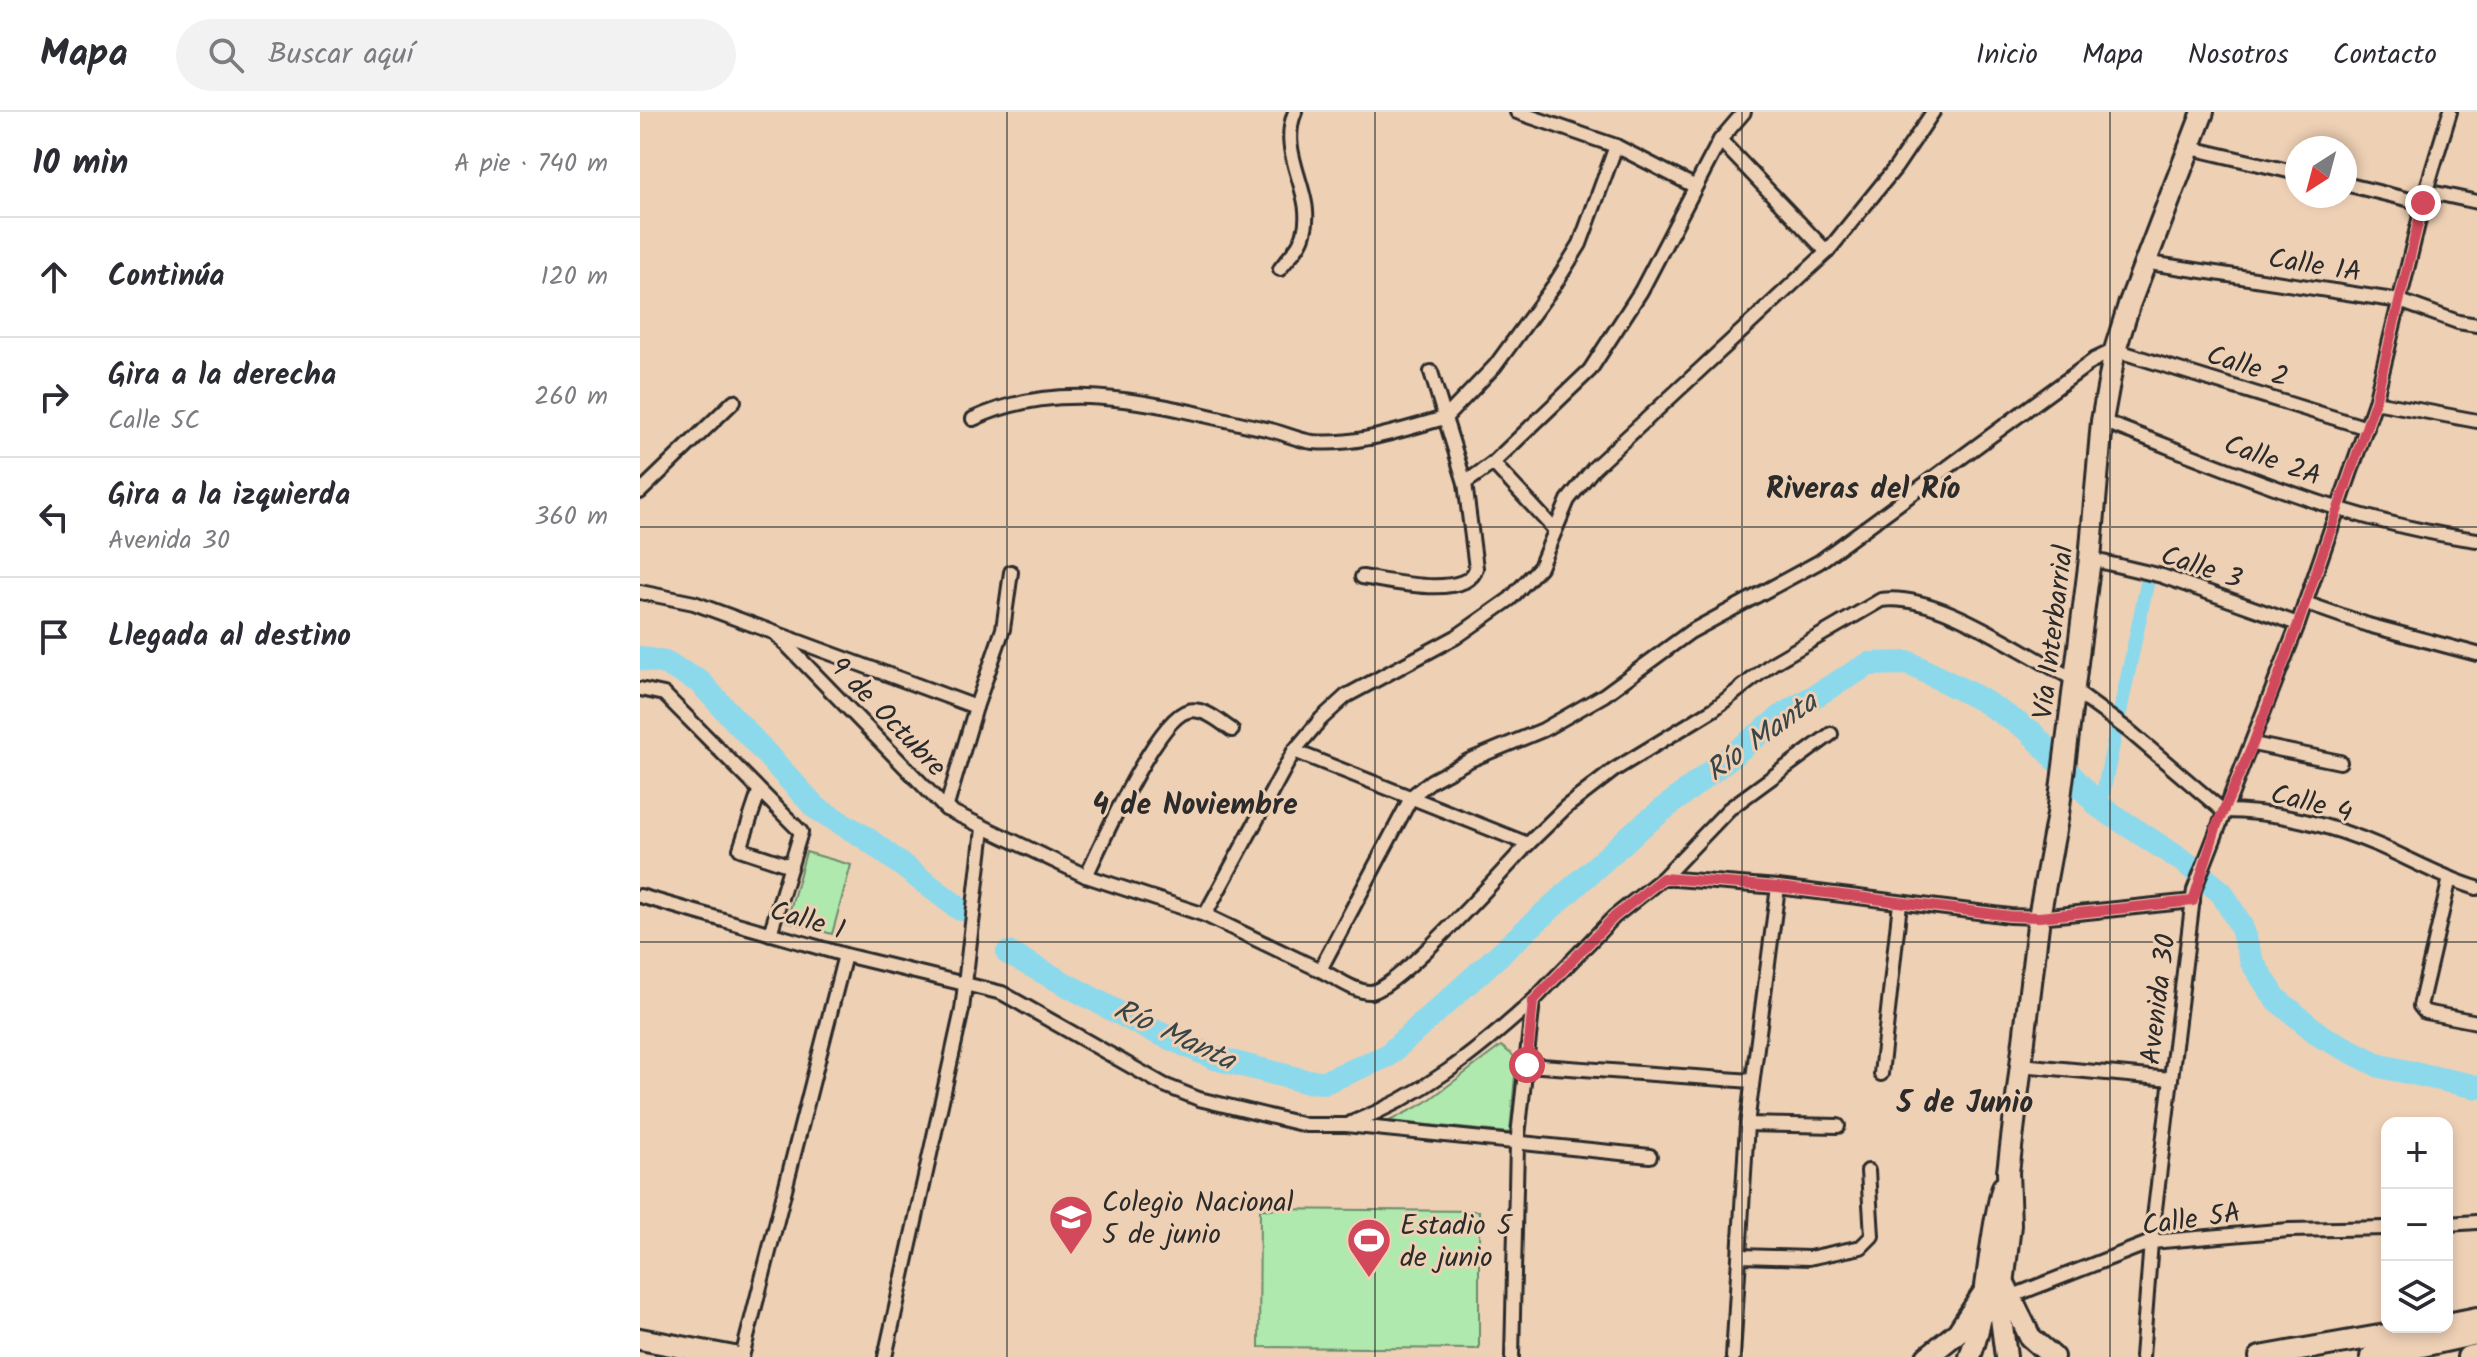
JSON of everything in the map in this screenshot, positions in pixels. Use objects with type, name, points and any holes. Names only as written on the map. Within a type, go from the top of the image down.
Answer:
[{"type":"main road","name":"Vía Interbarrial","points":[[2006,1357],[2000,1330],[2000,1289],[2010,1225],[2008,1172],[2039,917],[2058,814],[2090,559],[2102,421],[2115,350],[2143,262],[2203,112]]},
{"type":"main road","name":"Vía Interbarrial","points":[[1970,1357],[1981,1326],[2000,1289]]},
{"type":"main road","points":[[1927,1357],[1958,1332],[2000,1289],[2030,1337],[2053,1357]]},
{"type":"main road","points":[[2453,1323],[2477,1318]]},
{"type":"main road","points":[[2260,1357],[2397,1333]]},
{"type":"main road","points":[[2371,1357],[2477,1334]]},
{"type":"main road","points":[[640,1339],[734,1357]]},
{"type":"main road","points":[[2468,1357],[2477,1355]]},
{"type":"street","points":[[1280,269],[1304,237],[1307,219],[1288,129],[1295,112]]},
{"type":"street","points":[[1517,112],[1616,146],[1694,186]]},
{"type":"street","points":[[1465,483],[1493,463],[1590,370],[1641,291],[1720,140],[1744,112]]},
{"type":"street","points":[[1205,915],[1294,751],[1346,696],[1456,637],[1510,599],[1540,567],[1568,500],[1594,468],[1827,252],[1896,167],[1933,112]]},
{"type":"street","name":"Avenida 30","points":[[2142,1357],[2151,1242],[2193,896],[2217,825],[2253,744],[2298,624],[2367,428],[2425,197],[2450,112]]},
{"type":"street","points":[[1720,140],[1827,252]]},
{"type":"street","points":[[973,419],[1020,401],[1103,395],[1313,442],[1355,441],[1445,418],[1495,366],[1555,284],[1580,244],[1616,146]]},
{"type":"street","points":[[2191,148],[2285,170]]},
{"type":"street","points":[[2357,186],[2477,202]]},
{"type":"street","name":"Calle 1A","points":[[2143,262],[2400,301],[2458,322],[2477,325]]},
{"type":"street","points":[[1320,970],[1412,796],[1431,781],[1470,760],[1543,730],[1604,695],[1690,632],[1819,562],[2076,372],[2115,350]]},
{"type":"street","name":"Calle 2","points":[[2115,350],[2367,428]]},
{"type":"street","points":[[1362,577],[1422,586],[1467,583],[1474,577],[1476,568],[1465,483],[1431,372]]},
{"type":"street","points":[[640,492],[734,401]]},
{"type":"street","points":[[2375,402],[2477,421]]},
{"type":"street","name":"Calle 2A","points":[[2102,421],[2340,510],[2441,535],[2477,540]]},
{"type":"street","points":[[1493,463],[1554,529]]},
{"type":"street","name":"Calle 3","points":[[2090,559],[2162,576],[2298,624]]},
{"type":"street","points":[[976,707],[1003,629],[1011,572]]},
{"type":"street","name":"9 de Octubre","points":[[640,592],[694,603],[976,707],[946,809],[777,635]]},
{"type":"street","points":[[946,809],[1086,876],[1205,915],[1365,992],[1381,989],[1439,938],[1566,807],[1614,770],[1714,709],[1773,663],[1881,600],[1900,599],[1927,606],[1973,625],[2123,726],[2223,811]]},
{"type":"street","points":[[2305,603],[2368,625],[2477,654]]},
{"type":"street","points":[[640,689],[664,694],[801,832],[770,934]]},
{"type":"street","points":[[1086,876],[1130,783],[1177,716],[1193,710],[1203,711],[1232,730]]},
{"type":"street","points":[[1346,1125],[1406,1099],[1474,1053],[1533,1001],[1614,917],[1663,878],[1729,809],[1831,734]]},
{"type":"street","points":[[2253,744],[2340,762]]},
{"type":"street","points":[[1294,751],[1528,844]]},
{"type":"street","points":[[759,792],[740,849],[791,866]]},
{"type":"street","name":"Calle 4","points":[[2223,811],[2261,811],[2328,828],[2376,844],[2477,888]]},
{"type":"street","points":[[885,1357],[965,984],[983,829]]},
{"type":"street","points":[[1663,878],[1778,887],[2039,917],[2193,896]]},
{"type":"street","points":[[2450,878],[2420,1006],[2425,1012],[2477,1022]]},
{"type":"street","points":[[1733,1357],[1747,1124],[1778,887]]},
{"type":"street","name":"Calle 1","points":[[640,896],[845,955],[1002,993],[1182,1093],[1306,1125],[1346,1125],[1517,1145],[1650,1156]]},
{"type":"street","points":[[1881,1074],[1900,903]]},
{"type":"street","points":[[742,1357],[845,955]]},
{"type":"street","points":[[1512,1357],[1517,1145],[1533,1001]]},
{"type":"street","points":[[1527,1065],[1752,1081]]},
{"type":"street","points":[[2020,1065],[2171,1079]]},
{"type":"street","points":[[1747,1124],[1838,1126]]},
{"type":"street","points":[[1740,1256],[1809,1258],[1861,1247],[1869,1242],[1872,1236],[1868,1171]]},
{"type":"street","points":[[2453,1224],[2477,1222]]},
{"type":"street","name":"Calle 5A","points":[[2000,1289],[2151,1242],[2289,1230],[2381,1228]]},
{"type":"green space","points":[[806,852],[851,865],[832,934],[787,921]]},
{"type":"green space","points":[[1501,1046],[1515,1057],[1516,1063],[1510,1133],[1389,1121],[1425,1103]]},
{"type":"green space","name":"Estadio 5 de junio","points":[[1260,1209],[1479,1211],[1479,1349],[1259,1347]]},
{"type":"waterway","points":[[2100,807],[2148,579]]},
{"type":"waterway","name":"Río Manta","points":[[640,658],[665,663],[700,682],[816,808],[866,838],[960,909]]},
{"type":"waterway","name":"Río Manta","points":[[1008,953],[1145,1027],[1215,1058],[1305,1081],[1325,1082],[1387,1056],[1637,830],[1786,713],[1869,664],[1909,663],[1980,699],[2030,731],[2100,807],[2186,863],[2222,893],[2241,926],[2252,962],[2276,999],[2321,1036],[2380,1066],[2477,1087]]},
{"type":"place","name":"Colegio Nacional 5 de junio","points":[[1071,1256]]},
{"type":"place","name":"Estadio 5 de junio","points":[[1369,1279]]},
{"type":"district","name":"Riveras del Río","points":[[1863,488]]},
{"type":"district","name":"4 de Noviembre","points":[[1195,804]]},
{"type":"district","name":"5 de Junio","points":[[1965,1102]]},
{"type":"route","points":[[1527,1065],[1533,1001],[1614,917],[1663,878],[1778,887],[2010,916],[2039,917],[2193,901],[2217,825],[2253,744],[2340,510],[2375,402],[2423,203]]}]
